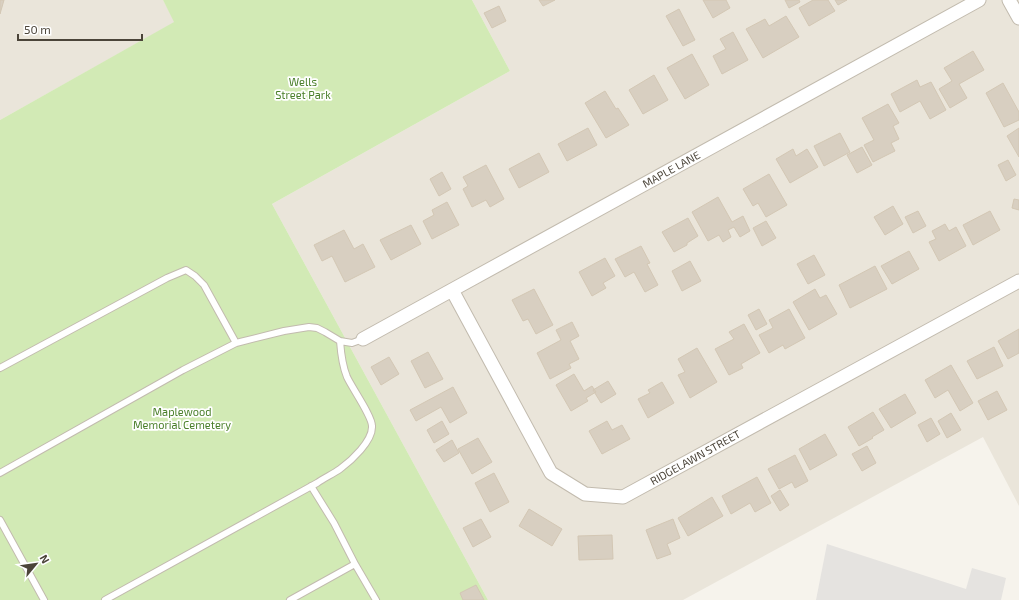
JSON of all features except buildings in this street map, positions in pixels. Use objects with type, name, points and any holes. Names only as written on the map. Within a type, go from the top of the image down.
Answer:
[{"type":"street","name":"MAPLE LANE","points":[[363,339],[979,0]]},
{"type":"street","points":[[1009,0],[1019,18]]},
{"type":"street","name":"RIDGELAWN STREET","points":[[452,290],[551,473],[585,494],[623,497],[1019,281]]},
{"type":"lane","points":[[0,368],[167,278],[186,270],[196,276],[204,285],[236,343]]},
{"type":"lane","points":[[0,473],[183,370],[236,343],[284,331],[309,327],[317,328],[340,341],[352,343],[363,339]]},
{"type":"lane","points":[[105,600],[311,486],[340,469],[360,451],[367,442],[371,433],[372,425],[369,416],[348,378],[343,365],[340,352],[340,341]]},
{"type":"lane","points":[[311,486],[334,523],[376,600]]},
{"type":"lane","points":[[0,520],[44,600]]},
{"type":"lane","points":[[290,600],[355,564]]},
{"type":"shaded area","points":[[0,0],[163,0],[175,22],[0,120]]},
{"type":"shaded area","points":[[472,0],[1019,0],[1019,506],[983,437],[683,600],[488,600],[272,204],[510,71]]},
{"type":"shaded area","points":[[827,544],[966,589],[972,568],[1006,578],[1001,600],[816,600]]},
{"type":"green space","name":"Maplewood Memorial Cemetery","points":[[163,0],[472,0],[510,71],[272,204],[488,600],[0,600],[0,120],[174,22]]},
{"type":"park label","name":"Wells Street Park","points":[[303,87]]}]
